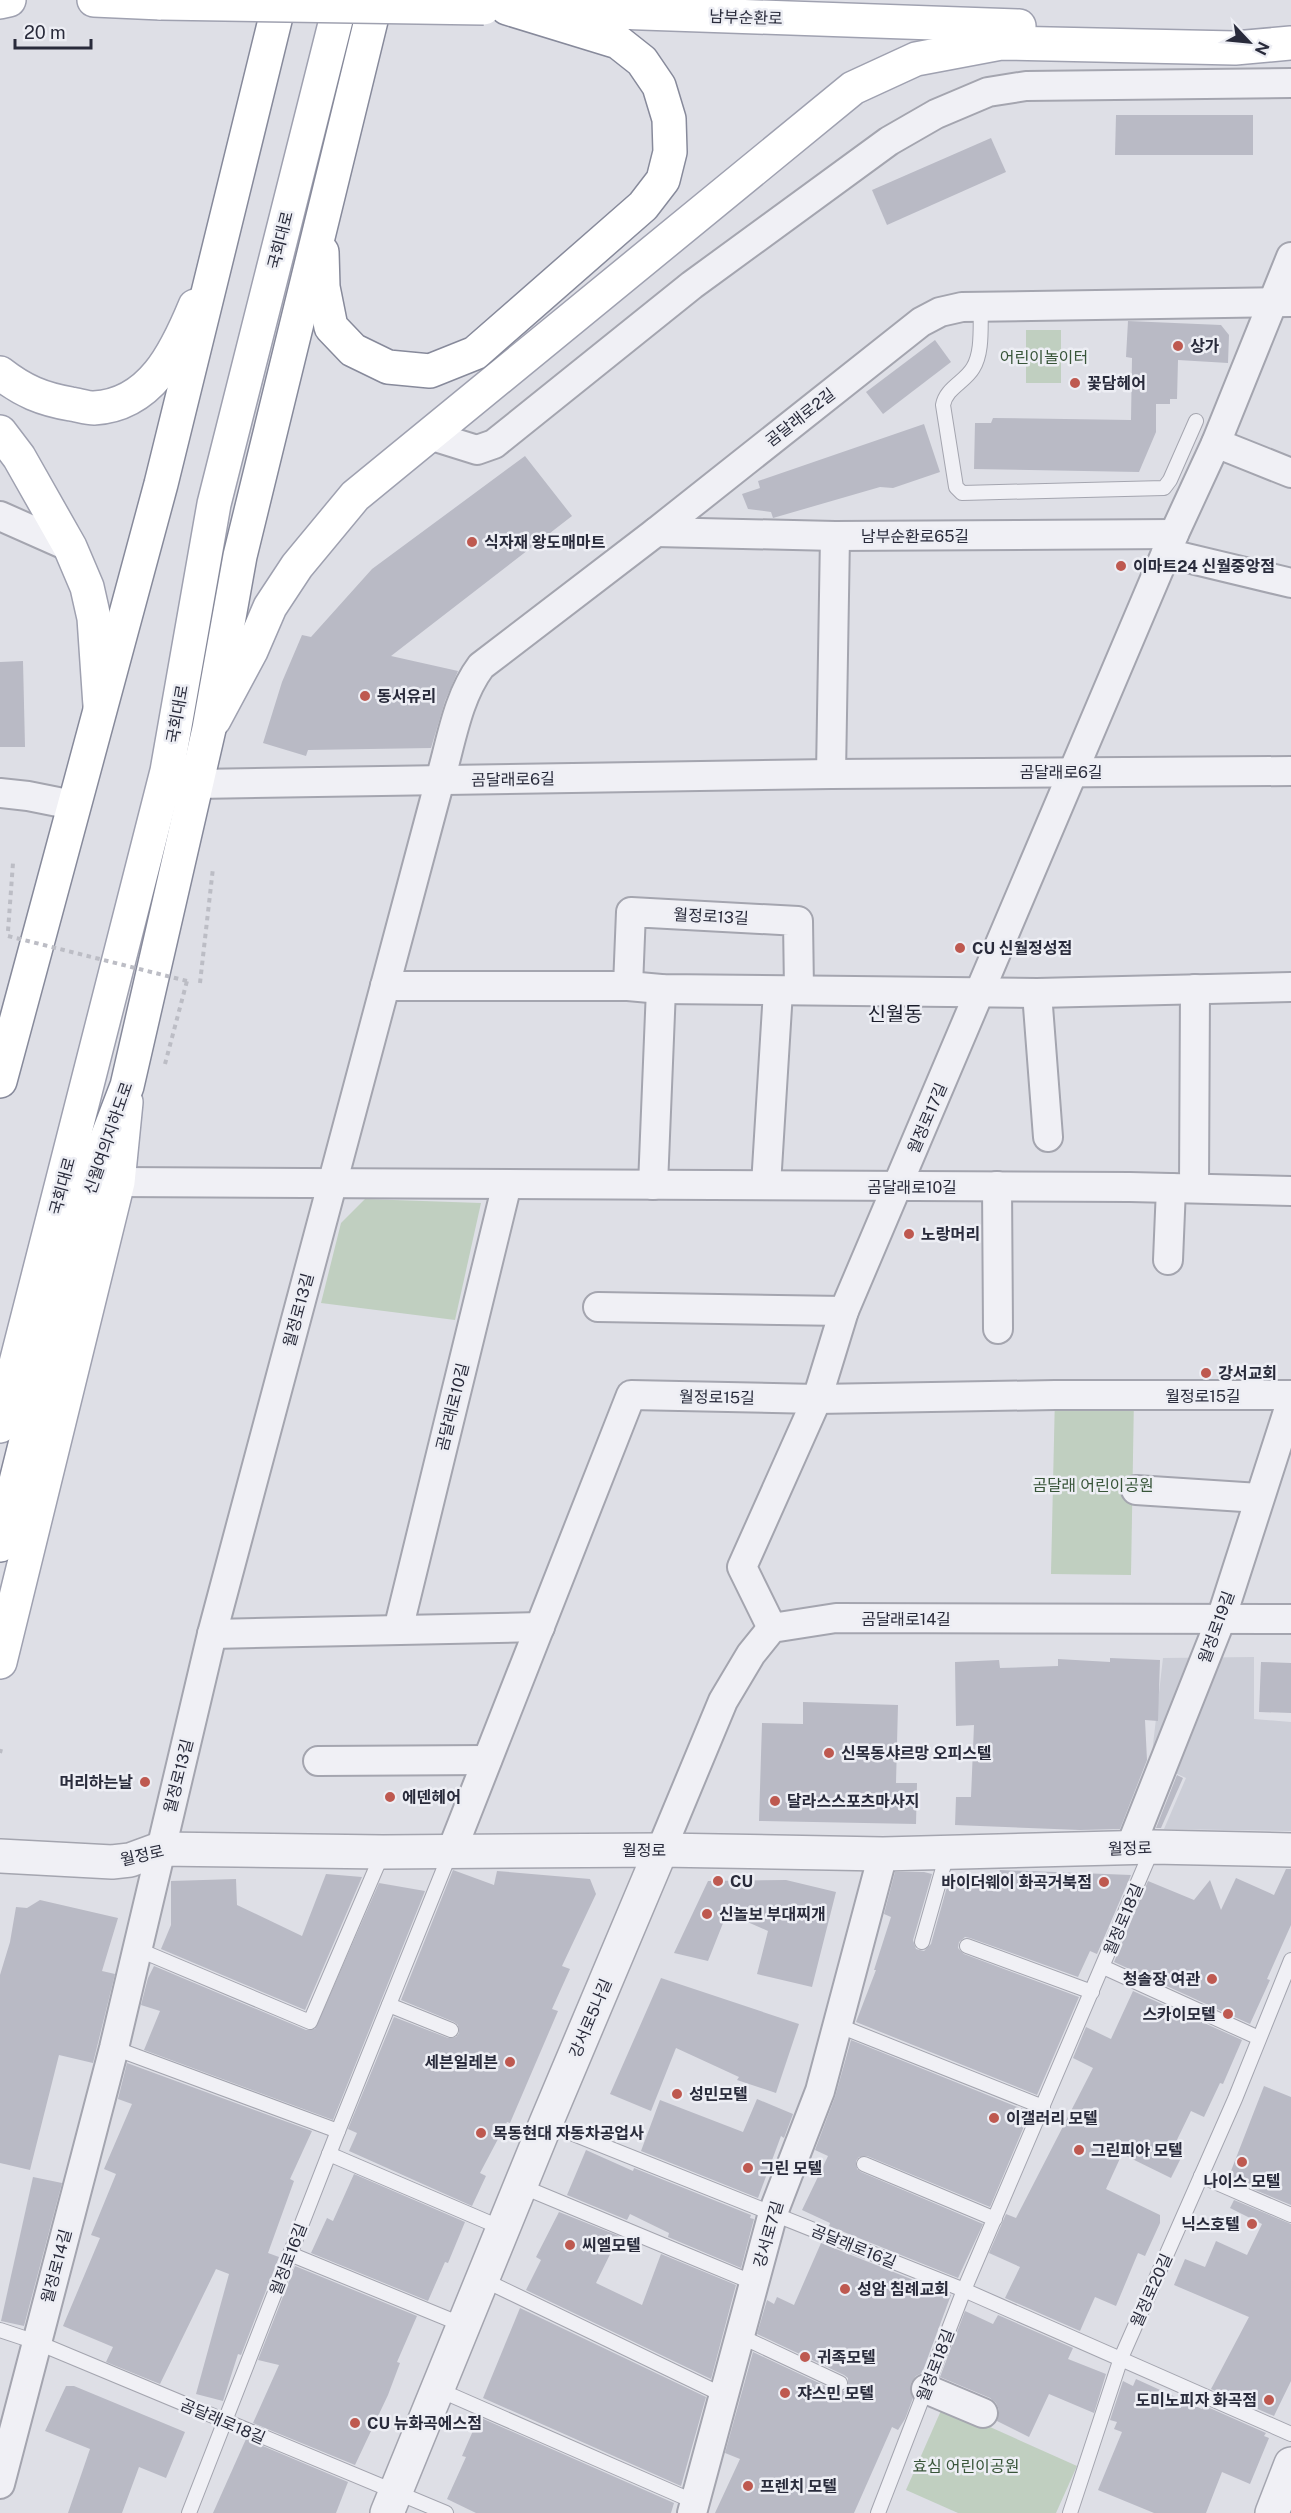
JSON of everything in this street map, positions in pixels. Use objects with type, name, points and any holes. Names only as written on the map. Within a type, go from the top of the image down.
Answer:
[{"type":"main road","points":[[0,2],[9,0]]},
{"type":"main road","name":"남부순환로","points":[[94,0],[496,8],[1291,36]]},
{"type":"main road","points":[[0,1081],[161,484],[215,254],[280,0]]},
{"type":"main road","name":"국회대로","points":[[0,1357],[150,765],[197,491],[260,231],[323,0]]},
{"type":"main road","name":"국회대로","points":[[0,1426],[167,771],[214,504],[341,0]]},
{"type":"main road","points":[[209,729],[240,556],[320,220],[376,0]]},
{"type":"main road","points":[[320,220],[323,287],[332,327],[352,350],[388,367],[430,371],[475,353],[643,206],[663,180],[670,152],[669,119],[659,86],[642,61],[618,42],[496,8]]},
{"type":"main road","points":[[209,729],[270,608],[297,566],[355,496],[853,88],[916,59],[1001,43],[1235,48],[1291,43]]},
{"type":"main road","points":[[0,373],[20,389],[54,401],[93,408],[127,400],[154,381],[178,346],[215,254]]},
{"type":"main road","points":[[0,432],[19,458],[70,547],[87,586],[94,618],[100,709]]},
{"type":"main road","name":"신월여의지하도로","points":[[0,1545],[92,1177],[127,1086],[209,729]]},
{"type":"main road","points":[[0,1662],[118,1182],[127,1086]]},
{"type":"street","points":[[429,435],[477,450],[494,444],[692,285],[889,141],[936,114],[988,92],[1026,86],[1291,83]]},
{"type":"street","points":[[1074,772],[1170,544],[1281,302],[1291,257]]},
{"type":"street","name":"곰달래로2길","points":[[440,780],[466,690],[481,666],[656,532],[921,322],[940,312],[962,307],[1281,302]]},
{"type":"street","points":[[1216,443],[1291,473]]},
{"type":"street","points":[[0,516],[70,547]]},
{"type":"street","name":"남부순환로65길","points":[[656,532],[1170,544],[1291,583]]},
{"type":"street","points":[[831,774],[835,536]]},
{"type":"street","name":"곰달래로6길","points":[[196,784],[831,774],[1291,771]]},
{"type":"street","name":"월정로17길","points":[[772,1628],[742,1567],[817,1399],[844,1311],[1074,772]]},
{"type":"street","name":"월정로13길","points":[[160,1849],[212,1634],[440,780]]},
{"type":"street","points":[[0,793],[74,805]]},
{"type":"street","name":"월정로13길","points":[[628,986],[631,912],[798,921],[766,1185]]},
{"type":"street","points":[[384,986],[628,986],[662,989],[1037,993],[1291,987]]},
{"type":"street","points":[[653,1185],[662,989]]},
{"type":"street","points":[[1168,1260],[1182,1188],[1195,989]]},
{"type":"street","points":[[1037,993],[1048,1137]]},
{"type":"street","name":"곰달래로10길","points":[[118,1182],[766,1185],[897,1188],[997,1186],[1291,1191]]},
{"type":"street","name":"곰달래로10길","points":[[398,1630],[507,1184]]},
{"type":"street","points":[[997,1186],[999,1329]]},
{"type":"street","points":[[598,1307],[844,1311]]},
{"type":"street","name":"월정로15길","points":[[452,1850],[632,1395],[817,1399],[1054,1395],[1291,1395]]},
{"type":"street","name":"월정로19길","points":[[1142,1847],[1221,1619],[1291,1402]]},
{"type":"street","points":[[1136,1490],[1259,1498]]},
{"type":"street","name":"곰달래로14길","points":[[772,1628],[836,1618],[1291,1619]]},
{"type":"street","points":[[212,1634],[540,1627]]},
{"type":"street","points":[[661,1850],[723,1701],[751,1654],[772,1628]]},
{"type":"street","points":[[318,1761],[487,1760]]},
{"type":"street","name":"월정로","points":[[0,1856],[112,1862],[130,1860],[160,1849],[382,1852],[661,1850],[883,1854],[1142,1847],[1291,1850]]},
{"type":"street","name":"월정로14길","points":[[0,2484],[114,2048],[160,1849]]},
{"type":"street","name":"강서로5나길","points":[[392,2503],[546,2123],[661,1850]]},
{"type":"street","name":"강서로7길","points":[[694,2508],[773,2213],[820,2091],[883,1854]]},
{"type":"street","points":[[926,2389],[983,2413]]},
{"type":"street","points":[[1272,2513],[1291,2464]]},
{"type":"lane","points":[[981,307],[977,360],[972,370],[947,395],[944,405],[956,487],[962,493],[1164,488],[1170,480],[1196,421]]},
{"type":"lane","name":"월정로18길","points":[[878,2513],[964,2290],[1103,1967],[1142,1847]]},
{"type":"lane","name":"월정로16길","points":[[189,2513],[338,2130],[452,1850]]},
{"type":"lane","points":[[137,1949],[310,2022],[382,1852]]},
{"type":"lane","points":[[922,1942],[947,1854]]},
{"type":"lane","points":[[968,1946],[1092,1992]]},
{"type":"lane","name":"월정로20길","points":[[1070,2513],[1121,2358],[1201,2176],[1291,1960]]},
{"type":"lane","points":[[1103,1967],[1259,2038]]},
{"type":"lane","points":[[388,2005],[451,2030]]},
{"type":"lane","points":[[837,2025],[1043,2107]]},
{"type":"lane","points":[[114,2048],[338,2130]]},
{"type":"lane","name":"곰달래로16길","points":[[546,2123],[964,2290],[1291,2434]]},
{"type":"lane","points":[[329,2154],[504,2229]]},
{"type":"lane","points":[[864,2164],[995,2219]]},
{"type":"lane","points":[[1201,2176],[1291,2215]]},
{"type":"lane","points":[[521,2186],[754,2283]]},
{"type":"lane","points":[[290,2254],[463,2325]]},
{"type":"lane","points":[[484,2280],[725,2396]]},
{"type":"lane","name":"곰달래로18길","points":[[0,2330],[36,2342],[225,2423],[392,2503],[446,2513]]},
{"type":"lane","points":[[740,2336],[840,2383]]},
{"type":"lane","points":[[437,2389],[694,2508]]},
{"type":"path","points":[[13,863],[8,936],[187,981],[165,1064]]},
{"type":"path","points":[[200,983],[213,868]]},
{"type":"shaded area","points":[[1254,1657],[1254,1719],[1291,1722],[1291,1831],[1164,1829],[1186,1778],[1151,1762],[1163,1658]]},
{"type":"green space","name":"어린이놀이터","points":[[1026,330],[1061,330],[1061,383],[1026,383]]},
{"type":"green space","points":[[365,1199],[481,1203],[455,1320],[321,1303],[341,1223]]},
{"type":"green space","name":"곰달래 어린이공원","points":[[1055,1395],[1134,1396],[1131,1575],[1051,1574]]},
{"type":"green space","name":"효심 어린이공원","points":[[943,2406],[1077,2466],[1056,2513],[958,2513],[906,2490]]},
{"type":"building","points":[[1116,115],[1253,115],[1253,155],[1115,155]]},
{"type":"building","points":[[991,138],[1006,172],[887,225],[872,190]]},
{"type":"building","points":[[1128,321],[1221,325],[1229,335],[1228,363],[1178,360],[1177,399],[1170,399],[1170,404],[1156,404],[1156,432],[1139,472],[974,469],[975,423],[991,423],[993,418],[1131,420],[1132,358],[1126,357]]},
{"type":"building","points":[[935,340],[951,362],[883,414],[866,392]]},
{"type":"building","points":[[924,424],[940,472],[893,488],[880,487],[773,518],[771,512],[748,509],[742,494],[760,488],[758,481]]},
{"type":"building","points":[[525,456],[572,516],[391,656],[458,671],[445,701],[431,748],[308,750],[306,756],[263,743],[282,682],[302,635],[311,637],[372,569]]},
{"type":"building","points":[[23,661],[25,747],[0,747],[0,662]]},
{"type":"building","points":[[1110,1658],[1160,1660],[1158,1721],[1145,1720],[1147,1760],[1120,1829],[1080,1830],[955,1825],[956,1797],[971,1797],[974,1725],[956,1726],[955,1662],[999,1660],[1000,1668],[1058,1666],[1058,1659],[1110,1662]]},
{"type":"building","points":[[1261,1662],[1291,1663],[1291,1713],[1259,1712]]},
{"type":"building","name":"신목동샤르망 오피스텔","points":[[803,1702],[898,1705],[896,1783],[917,1783],[916,1824],[759,1821],[762,1723],[803,1724]]},
{"type":"building","points":[[1177,1775],[1183,1778],[1161,1828],[1156,1828]]},
{"type":"building","points":[[1286,1869],[1291,1869],[1291,1925],[1250,2024],[1114,1962],[1148,1881],[1194,1900],[1210,1880],[1221,1910],[1236,1878],[1274,1895]]},
{"type":"building","points":[[453,1870],[494,1885],[497,1871],[590,1879],[596,1894],[562,1966],[570,1969],[552,2009],[558,2011],[510,2123],[507,2122],[480,2173],[486,2176],[472,2206],[349,2151],[357,2133],[348,2129],[394,2017],[448,2038],[456,2037],[459,2033],[458,2025],[454,2022],[401,2000]]},
{"type":"building","points":[[1000,1870],[1131,1875],[1097,1954],[1090,1951],[1078,1977],[970,1938],[965,1937],[959,1942],[958,1948],[964,1954],[1079,1997],[1037,2095],[856,2022],[876,1970],[874,1970],[891,1917],[884,1914],[895,1872],[932,1874],[913,1940],[916,1949],[924,1951],[931,1944],[950,1876],[992,1889]]},
{"type":"building","points":[[326,1874],[362,1877],[305,2010],[161,1949],[171,1925],[171,1881],[236,1879],[237,1905],[302,1936]]},
{"type":"building","points":[[786,1880],[836,1892],[812,1987],[757,1974],[768,1931],[727,1913],[708,1961],[674,1953],[708,1881]]},
{"type":"building","points":[[379,1883],[425,1891],[333,2120],[144,2050],[160,2011],[141,2005],[148,1978],[154,1966],[306,2030],[315,2029]]},
{"type":"building","points":[[40,1900],[118,1918],[102,1971],[115,1974],[93,2063],[59,2055],[30,2170],[0,2163],[0,1975],[10,1942],[16,1907],[27,1908]]},
{"type":"building","points":[[661,1978],[799,2024],[776,2093],[737,2080],[739,2077],[676,2048],[651,2111],[610,2094]]},
{"type":"building","points":[[1133,1991],[1242,2040],[1223,2084],[1220,2083],[1204,2117],[1191,2111],[1174,2146],[1184,2152],[1171,2178],[1122,2154],[1106,2189],[1160,2215],[1160,2223],[1145,2256],[1138,2253],[1116,2306],[1095,2297],[1080,2331],[1005,2298],[1020,2267],[989,2253],[1006,2214],[1016,2218],[1093,2068],[1073,2058],[1086,2027],[1111,2039]]},
{"type":"building","points":[[851,2040],[1030,2112],[990,2207],[867,2156],[859,2157],[856,2161],[857,2169],[861,2172],[983,2224],[958,2278],[829,2226],[830,2223],[802,2210],[828,2156],[815,2150],[835,2097]]},
{"type":"building","points":[[127,2063],[312,2131],[290,2179],[294,2181],[268,2253],[279,2257],[241,2355],[238,2354],[223,2401],[196,2394],[229,2274],[216,2269],[160,2384],[106,2362],[113,2347],[63,2326],[100,2238],[91,2235],[116,2174],[104,2169],[132,2104],[118,2099]]},
{"type":"building","points":[[1264,2086],[1291,2097],[1291,2205],[1241,2184],[1242,2181],[1229,2176]]},
{"type":"building","points":[[757,2099],[793,2114],[784,2138],[781,2136],[758,2198],[641,2151],[660,2100],[743,2132]]},
{"type":"building","points":[[586,2150],[633,2171],[634,2168],[751,2215],[750,2218],[754,2219],[741,2268],[668,2237],[669,2233],[630,2214],[627,2220],[567,2195]]},
{"type":"building","points":[[354,2174],[465,2222],[448,2263],[445,2262],[428,2301],[311,2253],[327,2218],[333,2221]]},
{"type":"building","points":[[33,2177],[62,2183],[24,2326],[1,2321]]},
{"type":"building","points":[[1234,2200],[1291,2224],[1291,2381],[1274,2416],[1211,2389],[1249,2317],[1174,2285],[1185,2259],[1205,2267],[1216,2241],[1247,2255],[1262,2224],[1230,2208]]},
{"type":"building","points":[[559,2212],[619,2236],[596,2283],[642,2305],[661,2254],[736,2285],[711,2379],[526,2290],[541,2260],[536,2257]]},
{"type":"building","points":[[821,2243],[951,2295],[922,2373],[916,2376],[911,2383],[910,2390],[913,2398],[905,2419],[898,2430],[892,2427],[854,2513],[715,2513],[740,2459],[725,2453],[753,2352],[836,2391],[845,2391],[848,2386],[848,2378],[844,2375],[757,2334],[767,2300],[774,2304],[777,2297],[794,2305]]},
{"type":"building","points":[[295,2266],[417,2316],[397,2362],[400,2363],[388,2395],[355,2465],[253,2423],[279,2365],[258,2360]]},
{"type":"building","points":[[520,2308],[706,2397],[681,2486],[483,2398]]},
{"type":"building","points":[[965,2311],[993,2324],[998,2315],[1073,2348],[1068,2359],[1106,2374],[1094,2413],[1049,2394],[1029,2437],[997,2421],[999,2410],[990,2398],[940,2377]]},
{"type":"building","points":[[1136,2379],[1202,2409],[1203,2405],[1266,2433],[1264,2436],[1269,2438],[1250,2484],[1222,2472],[1206,2513],[1154,2513],[1098,2490],[1122,2432],[1114,2429],[1117,2422],[1110,2420],[1123,2381],[1133,2386]]},
{"type":"building","points":[[66,2386],[74,2386],[185,2432],[166,2478],[139,2467],[122,2513],[68,2513],[90,2449],[45,2431]]},
{"type":"building","points":[[479,2417],[674,2503],[671,2513],[476,2513],[447,2499],[466,2457],[462,2456]]},
{"type":"building","points":[[246,2439],[348,2482],[336,2513],[213,2513]]},
{"type":"place","name":"상가","points":[[1178,346]]},
{"type":"place","name":"꽃담헤어","points":[[1075,383]]},
{"type":"place","name":"식자재 왕도매마트","points":[[472,542]]},
{"type":"place","name":"이마트24 신월중앙점","points":[[1121,566]]},
{"type":"place","name":"동서유리","points":[[365,696]]},
{"type":"place","name":"CU 신월정성점","points":[[960,948]]},
{"type":"place","name":"노랑머리","points":[[909,1234]]},
{"type":"place","name":"강서교회","points":[[1206,1373]]},
{"type":"place","name":"신목동샤르망 오피스텔","points":[[829,1753]]},
{"type":"place","name":"머리하는날","points":[[145,1782]]},
{"type":"place","name":"에덴헤어","points":[[390,1797]]},
{"type":"place","name":"달라스스포츠마사지","points":[[775,1801]]},
{"type":"place","name":"CU","points":[[718,1881]]},
{"type":"place","name":"바이더웨이 화곡거북점","points":[[1104,1882]]},
{"type":"place","name":"신놀보 부대찌개","points":[[707,1914]]},
{"type":"place","name":"청솔장 여관","points":[[1212,1979]]},
{"type":"place","name":"스카이모텔","points":[[1228,2014]]},
{"type":"place","name":"세븐일레븐","points":[[510,2062]]},
{"type":"place","name":"성민모텔","points":[[677,2094]]},
{"type":"place","name":"이갤러리 모텔","points":[[994,2118]]},
{"type":"place","name":"목동현대 자동차공업사","points":[[481,2133]]},
{"type":"place","name":"그린피아 모텔","points":[[1079,2150]]},
{"type":"place","name":"나이스 모텔","points":[[1242,2162]]},
{"type":"place","name":"그린 모텔","points":[[748,2168]]},
{"type":"place","name":"닉스호텔","points":[[1252,2224]]},
{"type":"place","name":"씨엘모텔","points":[[570,2245]]},
{"type":"place","name":"성암 침례교회","points":[[845,2289]]},
{"type":"place","name":"귀족모텔","points":[[805,2357]]},
{"type":"place","name":"쟈스민 모텔","points":[[785,2393]]},
{"type":"place","name":"도미노피자 화곡점","points":[[1269,2400]]},
{"type":"place","name":"CU 뉴화곡에스점","points":[[355,2423]]},
{"type":"place","name":"프렌치 모텔","points":[[748,2486]]},
{"type":"district","name":"신월동","points":[[895,1014]]}]
